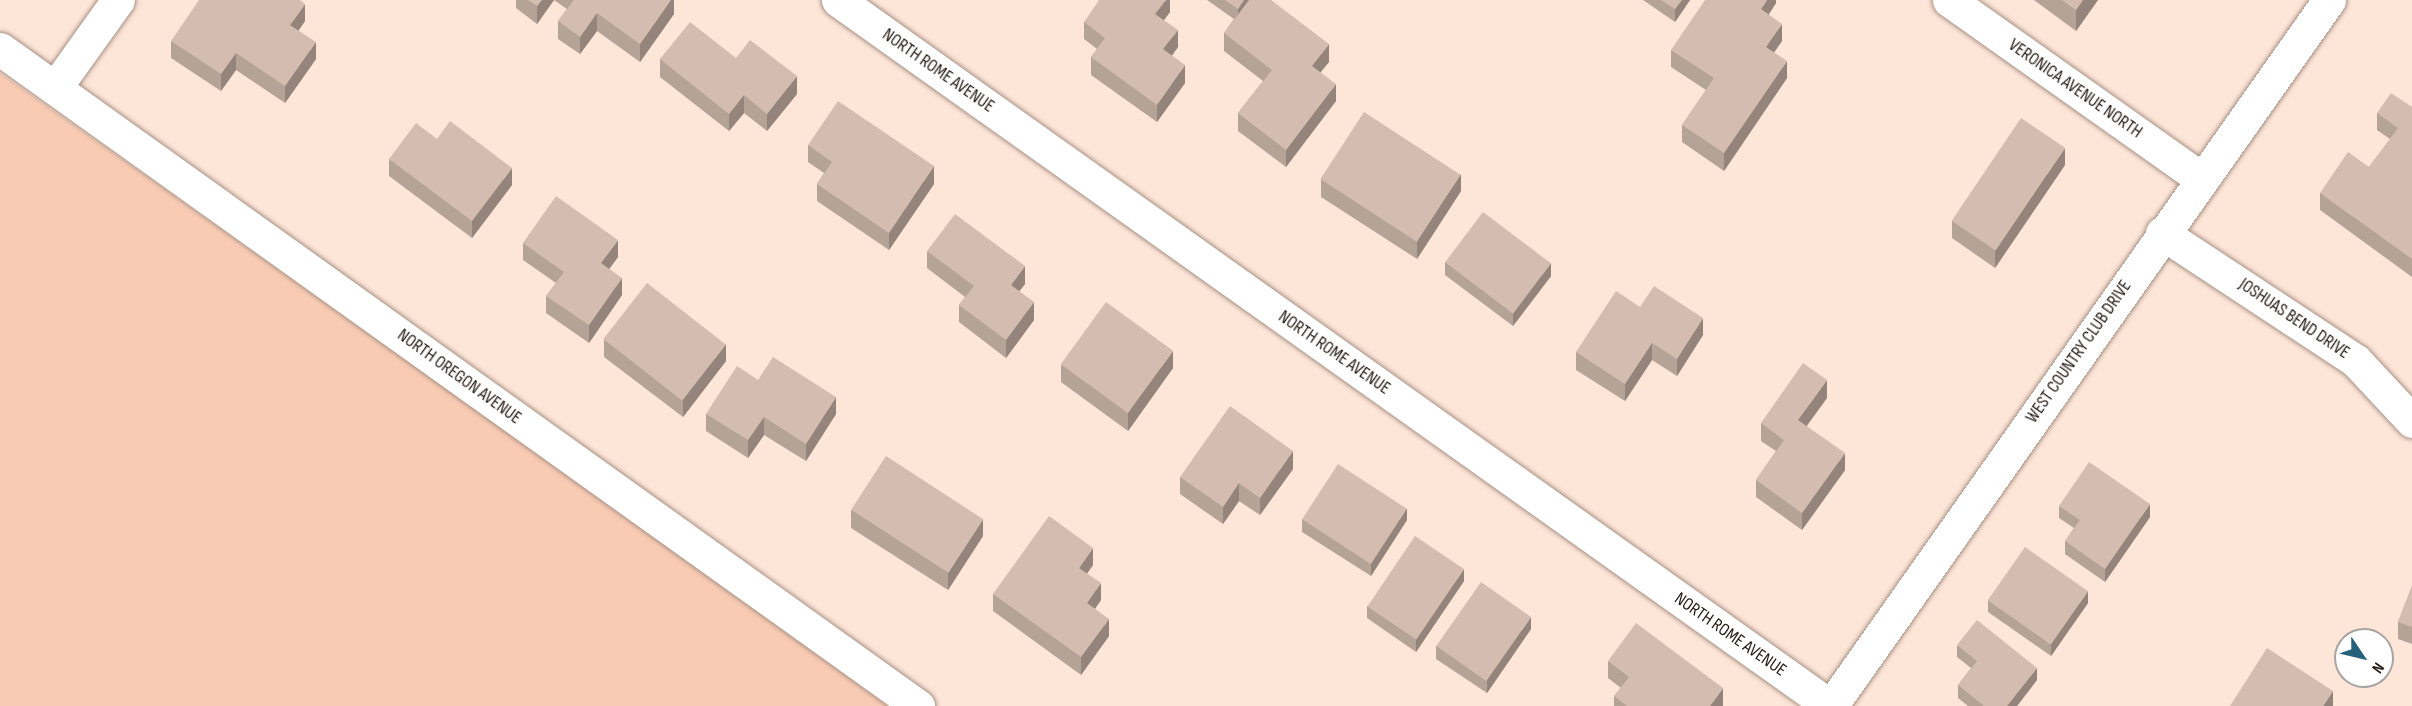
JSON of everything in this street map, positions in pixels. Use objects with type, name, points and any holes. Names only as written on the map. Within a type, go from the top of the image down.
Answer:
[{"type":"street","points":[[55,88],[118,0]]},
{"type":"street","name":"NORTH ROME AVENUE","points":[[838,0],[1831,706]]},
{"type":"street","name":"VERONICA AVENUE NORTH","points":[[1949,0],[2200,178]]},
{"type":"street","name":"WEST COUNTRY CLUB DRIVE","points":[[1831,706],[2200,178],[2329,0]]},
{"type":"street","name":"NORTH OREGON AVENUE","points":[[0,49],[918,706]]},
{"type":"street","name":"JOSHUAS BEND DRIVE","points":[[2162,233],[2356,361],[2412,421]]},
{"type":"shaded area","points":[[0,73],[896,706],[0,706]]},
{"type":"building","points":[[199,0],[300,0],[305,4],[290,25],[316,42],[285,86],[236,53],[221,74],[171,41]]},
{"type":"building","points":[[528,0],[542,0],[537,6]]},
{"type":"building","points":[[574,0],[671,0],[640,44],[597,13],[580,37],[558,21]]},
{"type":"building","points":[[1099,0],[1166,0],[1155,14],[1178,30],[1163,49],[1185,65],[1157,105],[1091,57],[1105,38],[1084,22]]},
{"type":"building","points":[[1225,0],[1244,0],[1238,9]]},
{"type":"building","points":[[1249,0],[1271,0],[1329,44],[1312,66],[1336,84],[1286,150],[1238,113],[1272,70],[1224,33]]},
{"type":"building","points":[[1661,0],[1682,0],[1675,9]]},
{"type":"building","points":[[1705,0],[1767,0],[1761,9],[1782,24],[1766,47],[1787,61],[1724,153],[1682,125],[1714,78],[1671,50]]},
{"type":"building","points":[[2062,0],[2083,0],[2076,10]]},
{"type":"building","points":[[690,22],[736,58],[750,40],[797,76],[767,114],[744,95],[729,114],[660,59]]},
{"type":"building","points":[[2391,93],[2412,107],[2412,259],[2320,193],[2348,152],[2369,167],[2398,128],[2377,113]]},
{"type":"building","points":[[838,101],[934,166],[889,233],[817,184],[832,162],[808,145]]},
{"type":"building","points":[[1364,112],[1460,175],[1417,242],[1320,179]]},
{"type":"building","points":[[2021,118],[2065,148],[1996,250],[1952,221]]},
{"type":"building","points":[[450,121],[512,168],[472,221],[389,159],[416,123],[437,139]]},
{"type":"building","points":[[556,196],[618,240],[601,263],[622,278],[589,325],[546,296],[564,272],[523,243]]},
{"type":"building","points":[[1483,212],[1551,263],[1513,313],[1445,262]]},
{"type":"building","points":[[955,214],[1025,266],[1011,285],[1034,302],[1006,340],[959,305],[974,286],[927,251]]},
{"type":"building","points":[[647,283],[726,345],[682,401],[603,339]]},
{"type":"building","points":[[1654,286],[1703,318],[1677,359],[1652,343],[1625,384],[1576,352],[1616,291],[1640,307]]},
{"type":"building","points":[[1106,302],[1173,351],[1128,413],[1061,364]]},
{"type":"building","points":[[773,357],[836,397],[806,444],[764,417],[748,440],[706,414],[737,366],[758,380]]},
{"type":"building","points":[[1803,363],[1827,380],[1798,420],[1845,453],[1802,513],[1756,480],[1784,440],[1761,423]]},
{"type":"building","points":[[1230,406],[1293,451],[1260,498],[1239,483],[1223,507],[1180,477]]},
{"type":"building","points":[[886,456],[983,519],[948,573],[851,510]]},
{"type":"building","points":[[2089,462],[2150,504],[2105,569],[2065,541],[2080,520],[2059,506]]},
{"type":"building","points":[[1338,464],[1407,509],[1371,564],[1302,519]]},
{"type":"building","points":[[1049,516],[1093,548],[1079,568],[1101,583],[1087,603],[1109,619],[1081,657],[993,594]]},
{"type":"building","points":[[1415,536],[1464,569],[1416,639],[1367,606]]},
{"type":"building","points":[[2025,547],[2088,591],[2051,644],[1988,600]]},
{"type":"building","points":[[1481,582],[1531,617],[1486,681],[1436,646]]},
{"type":"building","points":[[2412,586],[2412,627],[2398,622]]},
{"type":"building","points":[[1977,620],[2037,668],[2007,706],[1984,706],[1958,685],[1977,661],[1957,645]]},
{"type":"building","points":[[1636,623],[1723,688],[1710,706],[1627,706],[1614,696],[1629,677],[1608,661]]},
{"type":"building","points":[[2267,648],[2333,691],[2323,706],[2230,706]]}]
